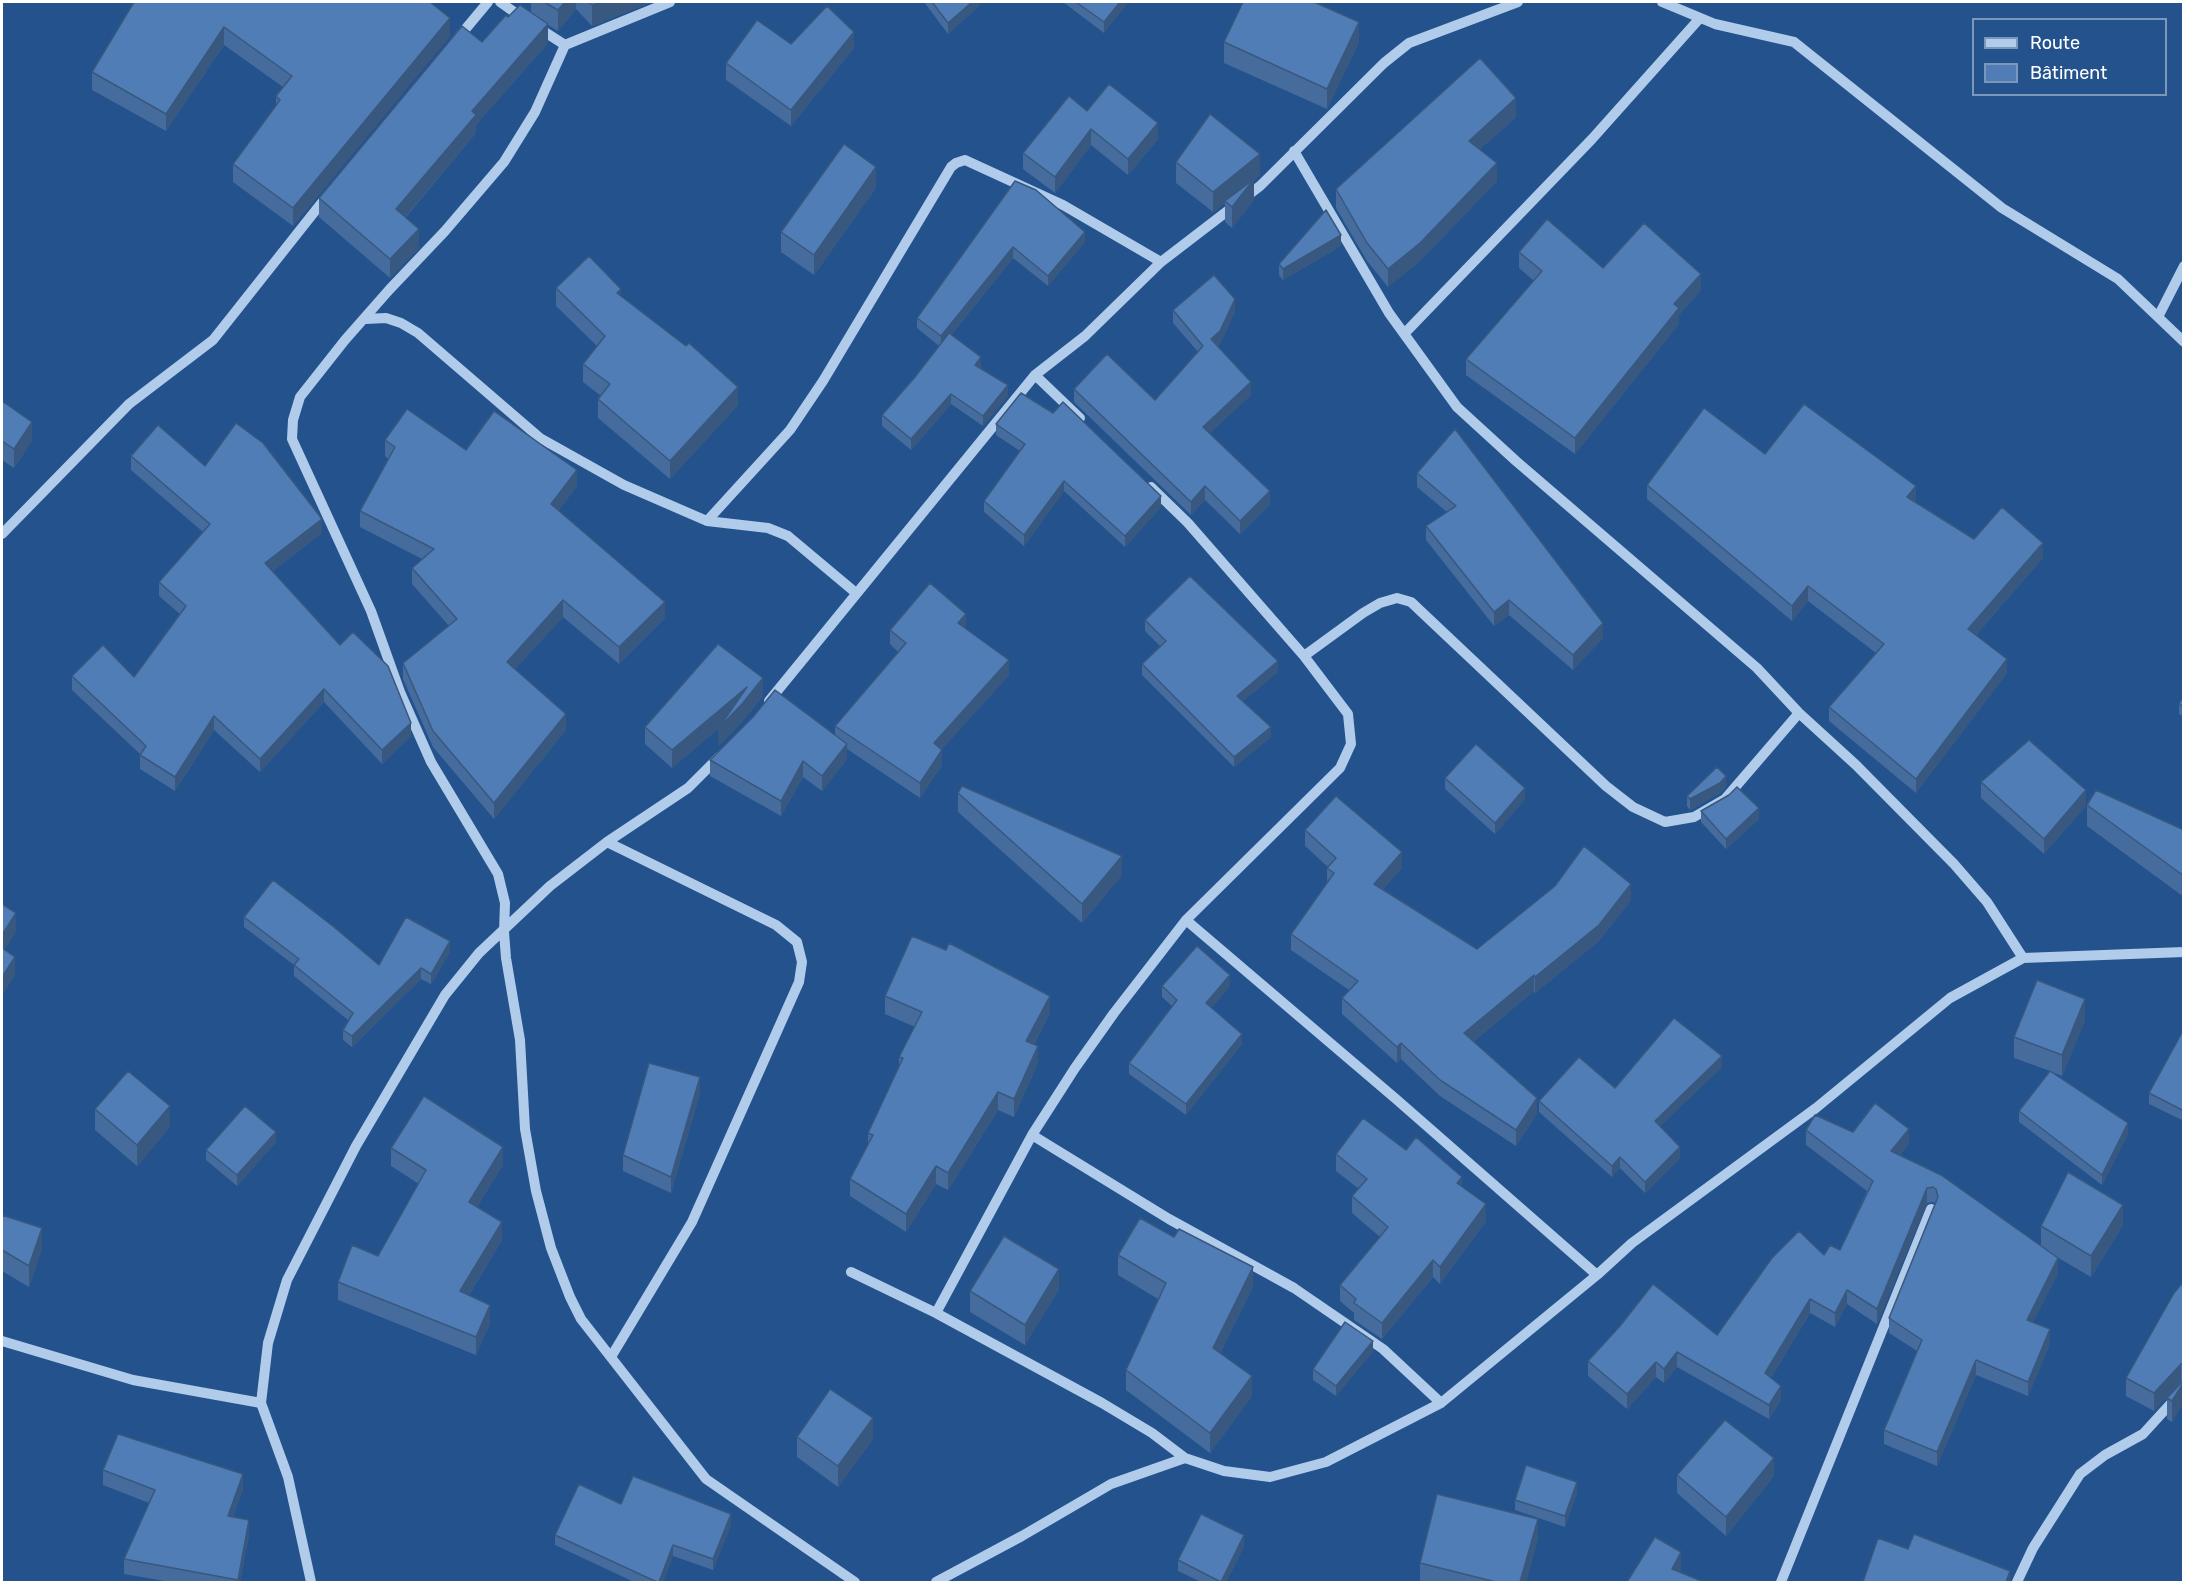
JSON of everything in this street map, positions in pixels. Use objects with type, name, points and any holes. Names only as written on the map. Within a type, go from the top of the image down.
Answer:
[{"type":"street","points":[[452,45],[488,2]]},
{"type":"street","points":[[500,2],[565,45]]},
{"type":"street","points":[[670,2],[565,45],[535,112],[504,162],[445,231],[388,290],[300,397],[293,420],[292,440],[371,611],[400,692],[431,762],[498,874],[505,903],[504,932],[520,1040],[525,1129],[536,1191],[551,1248],[570,1297],[581,1318],[706,1479],[855,1582]]},
{"type":"street","points":[[763,709],[855,593],[1035,375],[1085,336],[1161,262],[1260,186],[1384,63],[1408,43],[1518,2]]},
{"type":"street","points":[[1662,2],[1715,24],[1794,42],[2002,208],[2118,279],[2184,342]]},
{"type":"street","points":[[1404,334],[1592,139],[1700,18]]},
{"type":"street","points":[[1294,151],[1389,313],[1457,407],[1516,461],[1757,668],[1799,713],[1856,765],[1954,864],[1987,902],[2023,958]]},
{"type":"street","points":[[707,521],[790,430],[823,381],[951,166],[956,163],[965,159],[1063,206],[1161,262]]},
{"type":"street","points":[[2,534],[129,404],[213,340],[337,184]]},
{"type":"street","points":[[2158,317],[2184,266]]},
{"type":"street","points":[[365,319],[386,318],[401,323],[418,333],[540,438],[624,485],[707,521],[768,528],[788,536],[855,593]]},
{"type":"street","points":[[1035,375],[1086,424]]},
{"type":"street","points":[[936,1313],[1032,1135],[1095,1040],[1186,920],[1340,768],[1351,744],[1348,714],[1304,656],[1188,523],[1145,482]]},
{"type":"street","points":[[1304,656],[1380,603],[1397,598],[1411,602],[1606,786],[1633,807],[1665,822],[1694,817],[1725,798],[1799,713]]},
{"type":"street","points":[[310,1582],[288,1477],[261,1403],[268,1342],[287,1280],[297,1260],[356,1146],[446,995],[479,953],[504,932],[550,886],[607,842],[688,788],[726,750]]},
{"type":"street","points":[[607,842],[776,925],[796,942],[802,962],[799,982],[692,1222],[611,1357]]},
{"type":"street","points":[[1186,920],[1396,1099],[1597,1275]]},
{"type":"street","points":[[851,1272],[936,1313],[1102,1403],[1152,1433],[1185,1458],[1224,1471],[1270,1477],[1326,1462],[1441,1402],[1597,1275],[1632,1243],[1816,1108],[1950,998],[2023,958],[2184,952]]},
{"type":"street","points":[[1032,1135],[1169,1219],[1294,1288],[1383,1349],[1441,1402]]},
{"type":"street","points":[[1780,1582],[1930,1209]]},
{"type":"street","points":[[2,1341],[133,1380],[261,1403]]},
{"type":"street","points":[[2017,1582],[2033,1548],[2080,1474],[2105,1455],[2143,1434],[2184,1389]]},
{"type":"street","points":[[936,1582],[1022,1536],[1111,1484],[1185,1458]]},
{"type":"building","points":[[134,2],[430,2],[450,18],[293,208],[233,164],[280,100],[276,96],[292,76],[224,27],[166,114],[92,72]]},
{"type":"building","points":[[544,2],[565,2],[558,10]]},
{"type":"building","points":[[932,2],[972,2],[948,23]]},
{"type":"building","points":[[1076,2],[1120,2],[1104,22]]},
{"type":"building","points":[[1243,2],[1314,2],[1359,22],[1327,89],[1224,42]]},
{"type":"building","points":[[520,5],[548,24],[472,111],[476,115],[396,209],[419,229],[390,259],[319,198],[462,26],[482,42],[506,15],[508,17]]},
{"type":"building","points":[[827,6],[854,32],[791,110],[726,63],[757,20],[791,44]]},
{"type":"building","points":[[1480,58],[1516,98],[1469,141],[1497,163],[1420,243],[1388,269],[1367,243],[1336,189]]},
{"type":"building","points":[[1109,84],[1158,123],[1128,159],[1091,129],[1055,177],[1023,153],[1069,96],[1087,111]]},
{"type":"building","points":[[1210,114],[1260,154],[1213,192],[1176,162]]},
{"type":"building","points":[[844,144],[876,167],[814,255],[781,232]]},
{"type":"building","points":[[1254,179],[1232,207],[1225,201]]},
{"type":"building","points":[[1015,181],[1036,190],[1085,232],[1048,276],[1013,247],[941,336],[917,318]]},
{"type":"building","points":[[1326,210],[1341,235],[1283,269],[1279,264]]},
{"type":"building","points":[[1547,219],[1603,268],[1644,223],[1701,274],[1674,304],[1679,308],[1575,438],[1466,359],[1542,271],[1519,252]]},
{"type":"building","points":[[589,256],[621,289],[617,293],[686,346],[689,343],[738,387],[670,461],[598,399],[610,384],[583,364],[605,336],[556,288]]},
{"type":"building","points":[[1214,275],[1235,299],[1220,331],[1211,339],[1251,382],[1203,427],[1270,491],[1240,521],[1205,486],[1191,502],[1074,389],[1107,354],[1155,400],[1203,346],[1173,310]]},
{"type":"building","points":[[949,333],[981,357],[975,365],[1008,385],[983,416],[951,394],[911,439],[882,415]]},
{"type":"building","points":[[1021,393],[1053,413],[1063,402],[1161,496],[1125,536],[1064,481],[1024,535],[984,501],[1025,444],[996,424]]},
{"type":"building","points":[[2,401],[32,422],[14,449],[2,441]]},
{"type":"building","points":[[1804,404],[1916,486],[1907,497],[1974,539],[2002,507],[2043,543],[1968,629],[2007,659],[1916,779],[1829,707],[1884,644],[1808,586],[1792,606],[1647,485],[1704,408],[1765,454]]},
{"type":"building","points":[[407,409],[466,450],[494,411],[577,470],[551,504],[665,602],[619,647],[563,600],[507,662],[566,714],[494,803],[433,731],[403,663],[457,619],[412,568],[434,549],[360,511],[395,447],[385,440]]},
{"type":"building","points":[[236,423],[263,443],[322,519],[265,563],[340,645],[353,632],[388,666],[411,723],[382,750],[324,689],[260,759],[214,716],[175,777],[140,755],[146,746],[72,676],[103,645],[134,677],[186,606],[159,582],[210,524],[131,456],[158,425],[205,466]]},
{"type":"building","points":[[1455,429],[1603,623],[1573,655],[1509,600],[1494,612],[1426,526],[1456,506],[1417,473]]},
{"type":"building","points":[[1190,576],[1278,661],[1237,696],[1271,727],[1234,757],[1142,664],[1166,641],[1145,620]]},
{"type":"building","points":[[930,583],[966,614],[958,623],[1009,660],[934,743],[942,750],[920,783],[835,726],[906,643],[890,630]]},
{"type":"building","points":[[718,644],[763,678],[718,729],[747,687],[672,750],[645,727]]},
{"type":"building","points":[[775,690],[847,744],[822,776],[803,761],[781,801],[710,760],[753,717]]},
{"type":"building","points":[[2184,695],[2184,707],[2179,704]]},
{"type":"building","points":[[2029,740],[2086,790],[2044,839],[1981,782]]},
{"type":"building","points":[[1476,744],[1525,788],[1495,823],[1445,778]]},
{"type":"building","points":[[1717,767],[1726,776],[1720,783],[1690,799],[1687,796]]},
{"type":"building","points":[[962,786],[1122,856],[1082,904],[958,793]]},
{"type":"building","points":[[1737,787],[1759,808],[1726,839],[1701,811],[1729,795]]},
{"type":"building","points":[[2096,790],[2184,830],[2184,876],[2087,805]]},
{"type":"building","points":[[1336,796],[1402,852],[1374,884],[1477,949],[1555,886],[1584,846],[1631,884],[1599,925],[1464,1033],[1537,1098],[1516,1130],[1440,1080],[1401,1043],[1397,1047],[1342,998],[1358,981],[1291,934],[1334,873],[1327,868],[1336,858],[1305,830]]},
{"type":"building","points":[[273,880],[379,965],[406,917],[450,941],[431,974],[421,968],[352,1036],[343,1030],[353,1013],[294,965],[299,959],[244,917]]},
{"type":"building","points":[[2,904],[16,913],[2,935]]},
{"type":"building","points":[[912,936],[946,950],[949,943],[1050,996],[1026,1041],[1038,1046],[1014,1099],[998,1092],[948,1173],[936,1166],[906,1214],[850,1179],[873,1135],[868,1133],[903,1058],[899,1057],[922,1012],[885,996]]},
{"type":"building","points":[[1197,946],[1230,975],[1206,1003],[1242,1034],[1186,1104],[1129,1063],[1177,1000],[1162,986]]},
{"type":"building","points":[[2,948],[15,957],[2,977]]},
{"type":"building","points":[[2037,980],[2085,999],[2062,1055],[2014,1037]]},
{"type":"building","points":[[1674,1018],[1722,1056],[1655,1121],[1680,1147],[1645,1182],[1620,1157],[1612,1166],[1539,1101],[1579,1057],[1615,1088]]},
{"type":"building","points":[[2184,1029],[2184,1111],[2149,1093]]},
{"type":"building","points":[[649,1063],[700,1077],[671,1177],[623,1155]]},
{"type":"building","points":[[128,1071],[170,1106],[137,1145],[95,1109]]},
{"type":"building","points":[[2050,1071],[2128,1123],[2102,1175],[2019,1111]]},
{"type":"building","points":[[424,1096],[503,1147],[469,1202],[502,1222],[460,1291],[490,1305],[476,1337],[338,1282],[352,1245],[378,1256],[426,1170],[391,1148]]},
{"type":"building","points":[[1875,1103],[1909,1129],[1891,1151],[1941,1175],[2058,1258],[2027,1320],[2050,1329],[2028,1382],[1976,1360],[1937,1452],[1884,1430],[1922,1340],[1889,1318],[1938,1197],[1933,1187],[1927,1188],[1877,1309],[1847,1290],[1835,1313],[1810,1299],[1765,1373],[1781,1386],[1769,1405],[1677,1352],[1664,1369],[1656,1362],[1627,1394],[1588,1361],[1620,1326],[1653,1284],[1717,1335],[1772,1258],[1799,1231],[1824,1255],[1830,1245],[1840,1250],[1873,1181],[1806,1130],[1815,1115],[1853,1132]]},
{"type":"building","points":[[245,1106],[276,1132],[237,1175],[206,1150]]},
{"type":"building","points":[[1363,1118],[1406,1150],[1416,1137],[1462,1177],[1457,1183],[1486,1204],[1440,1267],[1433,1260],[1382,1323],[1354,1303],[1356,1299],[1340,1285],[1388,1227],[1352,1196],[1367,1179],[1336,1154]]},
{"type":"building","points":[[2068,1172],[2123,1205],[2091,1256],[2041,1226]]},
{"type":"building","points":[[2,1215],[42,1228],[29,1266],[2,1250]]},
{"type":"building","points":[[1140,1218],[1174,1237],[1179,1229],[1253,1267],[1213,1348],[1252,1376],[1210,1433],[1126,1370],[1166,1283],[1118,1255]]},
{"type":"building","points":[[1004,1236],[1059,1269],[1025,1325],[970,1291]]},
{"type":"building","points":[[2184,1281],[2184,1364],[2181,1364],[2154,1393],[2126,1378],[2174,1293]]},
{"type":"building","points":[[1345,1322],[1373,1341],[1336,1386],[1313,1369]]},
{"type":"building","points":[[2184,1380],[2172,1401],[2167,1398]]},
{"type":"building","points":[[830,1389],[873,1418],[838,1466],[797,1437]]},
{"type":"building","points":[[1725,1420],[1774,1458],[1726,1517],[1677,1475]]},
{"type":"building","points":[[118,1434],[243,1474],[228,1516],[249,1520],[238,1580],[124,1559],[155,1490],[103,1470]]},
{"type":"building","points":[[1526,1465],[1577,1482],[1565,1516],[1515,1500]]},
{"type":"building","points":[[633,1476],[731,1514],[713,1559],[673,1545],[659,1582],[657,1582],[555,1535],[579,1484],[621,1504]]},
{"type":"building","points":[[1437,1494],[1538,1519],[1520,1582],[1496,1582],[1420,1563]]},
{"type":"building","points":[[1201,1514],[1244,1535],[1221,1582],[1178,1560]]},
{"type":"building","points":[[1914,1534],[2010,1571],[2006,1582],[1863,1582],[1878,1538],[1908,1549]]},
{"type":"building","points":[[1655,1537],[1681,1552],[1672,1569],[1704,1582],[1627,1582]]}]
